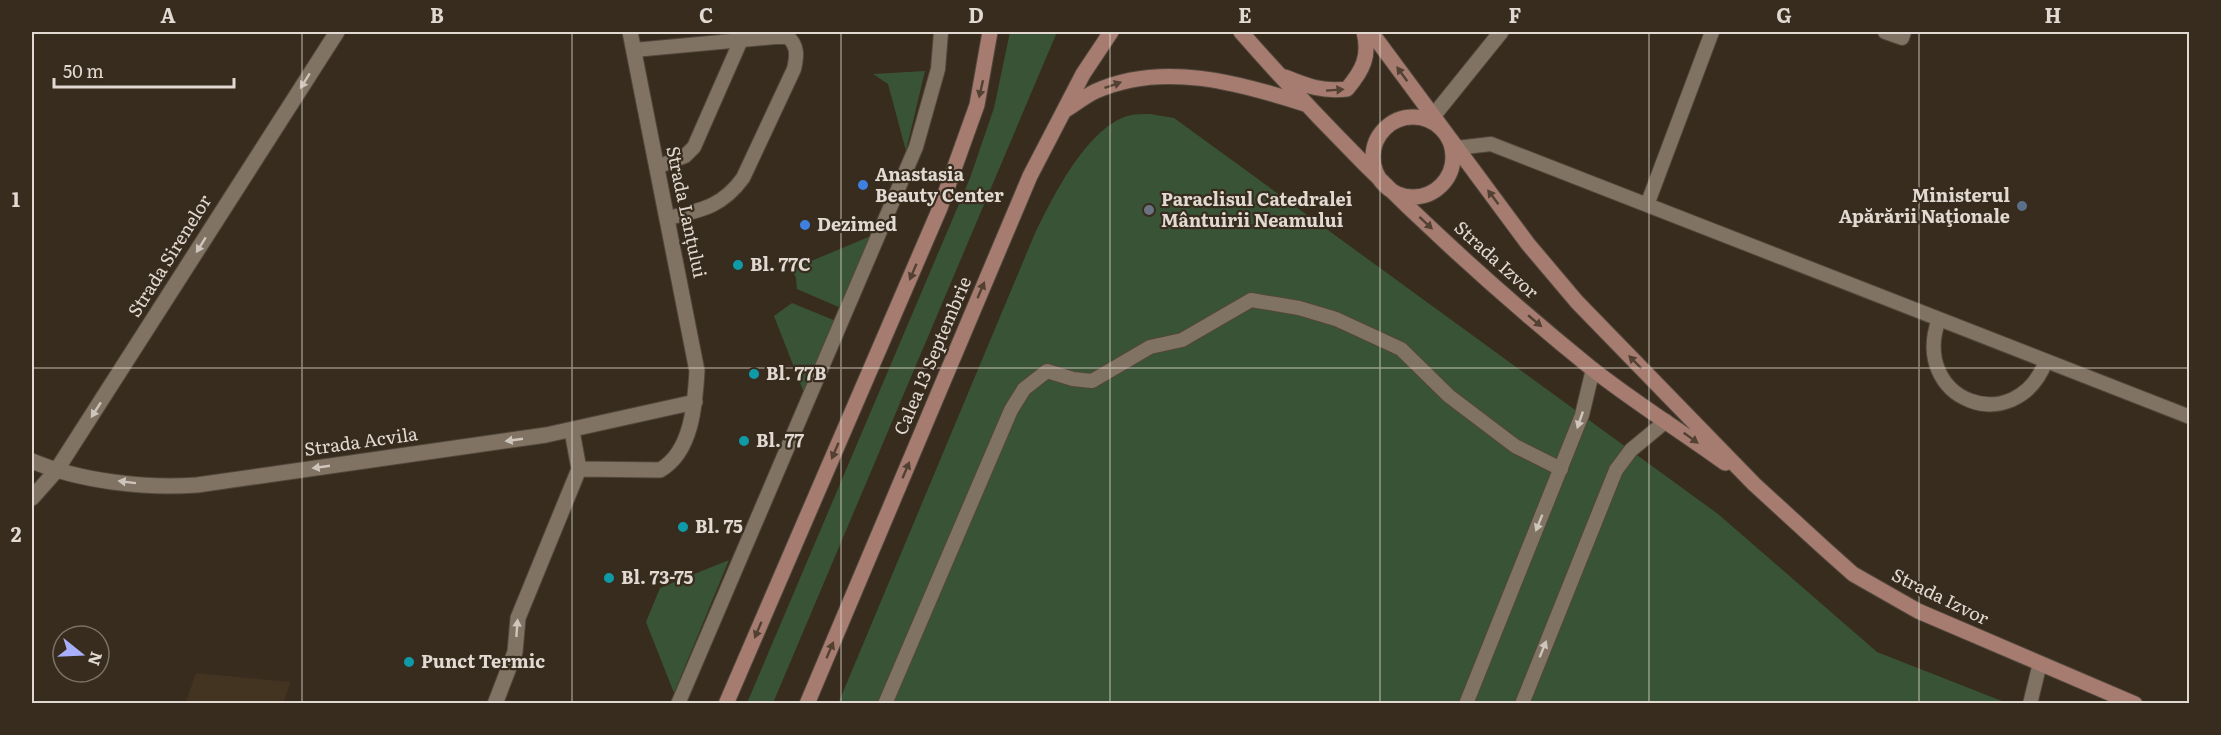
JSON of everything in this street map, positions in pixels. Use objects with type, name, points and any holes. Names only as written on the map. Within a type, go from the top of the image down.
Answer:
[{"type":"main road","points":[[726,704],[944,198],[977,105],[990,32]]},
{"type":"main road","name":"Calea 13 Septembrie","points":[[807,704],[1008,228],[1062,113],[1111,32]]},
{"type":"main road","name":"Strada Izvor","points":[[1241,32],[1305,104],[1383,184],[1491,283],[1593,369],[1754,484]]},
{"type":"main road","points":[[1279,75],[1311,88],[1329,92],[1347,89],[1360,73],[1366,58],[1364,32]]},
{"type":"main road","name":"Strada Izvor","points":[[1371,32],[1528,243],[1577,302],[1754,484],[1846,567],[1870,584],[1938,620],[2135,704]]},
{"type":"main road","points":[[1062,113],[1095,92],[1122,82],[1182,76],[1242,84],[1305,104]]},
{"type":"main road","points":[[1416,116],[1442,130],[1453,163],[1449,175],[1431,193],[1418,197],[1405,197],[1393,192],[1383,184],[1372,159],[1374,145],[1380,133],[1390,123],[1416,116]]},
{"type":"street","name":"Strada Sirenelor","points":[[32,498],[56,471],[337,32]]},
{"type":"street","name":"Strada Lanțului","points":[[579,469],[660,470],[679,454],[695,402],[697,371],[630,32]]},
{"type":"street","points":[[1442,130],[1501,32]]},
{"type":"street","name":"Strada Acvila","points":[[32,461],[56,471],[178,486],[572,431],[695,402]]},
{"type":"street","points":[[495,704],[515,652],[518,618],[579,469],[572,431]]},
{"type":"lane","points":[[678,704],[916,147],[938,69],[941,32]]},
{"type":"lane","points":[[1647,204],[1712,32]]},
{"type":"lane","points":[[1885,32],[1902,38],[1904,32]]},
{"type":"lane","points":[[634,50],[788,37],[795,43],[794,69],[743,178],[725,200],[706,208],[668,218]]},
{"type":"lane","points":[[657,167],[685,156],[694,147],[741,40]]},
{"type":"lane","points":[[1442,130],[1491,144],[2190,417]]},
{"type":"lane","points":[[885,704],[1011,410],[1024,389],[1047,371],[1073,379],[1092,381],[1150,347],[1182,340],[1251,300],[1299,308],[1336,320],[1401,349],[1464,407],[1515,446],[1561,469]]},
{"type":"lane","points":[[1939,319],[1932,353],[1937,370],[1947,386],[1961,397],[1977,404],[1996,405],[2013,400],[2028,390],[2040,376],[2046,361]]},
{"type":"lane","points":[[1466,704],[1582,415],[1593,369]]},
{"type":"lane","points":[[1522,704],[1616,470],[1630,450],[1666,421]]},
{"type":"lane","points":[[2030,704],[2040,663]]},
{"type":"shaded area","points":[[196,673],[291,682],[283,703],[185,704]]},
{"type":"green space","points":[[1010,32],[1057,32],[773,703],[747,703],[970,178],[994,108]]},
{"type":"green space","points":[[925,71],[906,151],[888,84],[873,74]]},
{"type":"green space","points":[[1150,114],[1174,118],[1718,514],[1877,652],[2007,703],[838,704],[1033,238],[1049,205],[1071,168],[1097,136],[1127,116]]},
{"type":"green space","points":[[871,236],[841,308],[797,289],[792,269]]},
{"type":"green space","points":[[792,303],[836,321],[804,393],[774,316]]},
{"type":"green space","points":[[729,560],[674,693],[646,622],[660,588]]},
{"type":"place","name":"Anastasia Beauty Center","points":[[863,185]]},
{"type":"place","name":"Ministerul Apărării Naţionale","points":[[2022,206]]},
{"type":"place","name":"Paraclisul Catedralei Mântuirii Neamului","points":[[1149,210]]},
{"type":"place","name":"Dezimed","points":[[805,225]]},
{"type":"place","name":"Bl. 77C","points":[[738,265]]},
{"type":"place","name":"Bl. 77B","points":[[754,374]]},
{"type":"place","name":"Bl. 77","points":[[744,441]]},
{"type":"place","name":"Bl. 75","points":[[683,527]]},
{"type":"place","name":"Bl. 73-75","points":[[609,578]]},
{"type":"place","name":"Punct Termic","points":[[409,662]]}]
